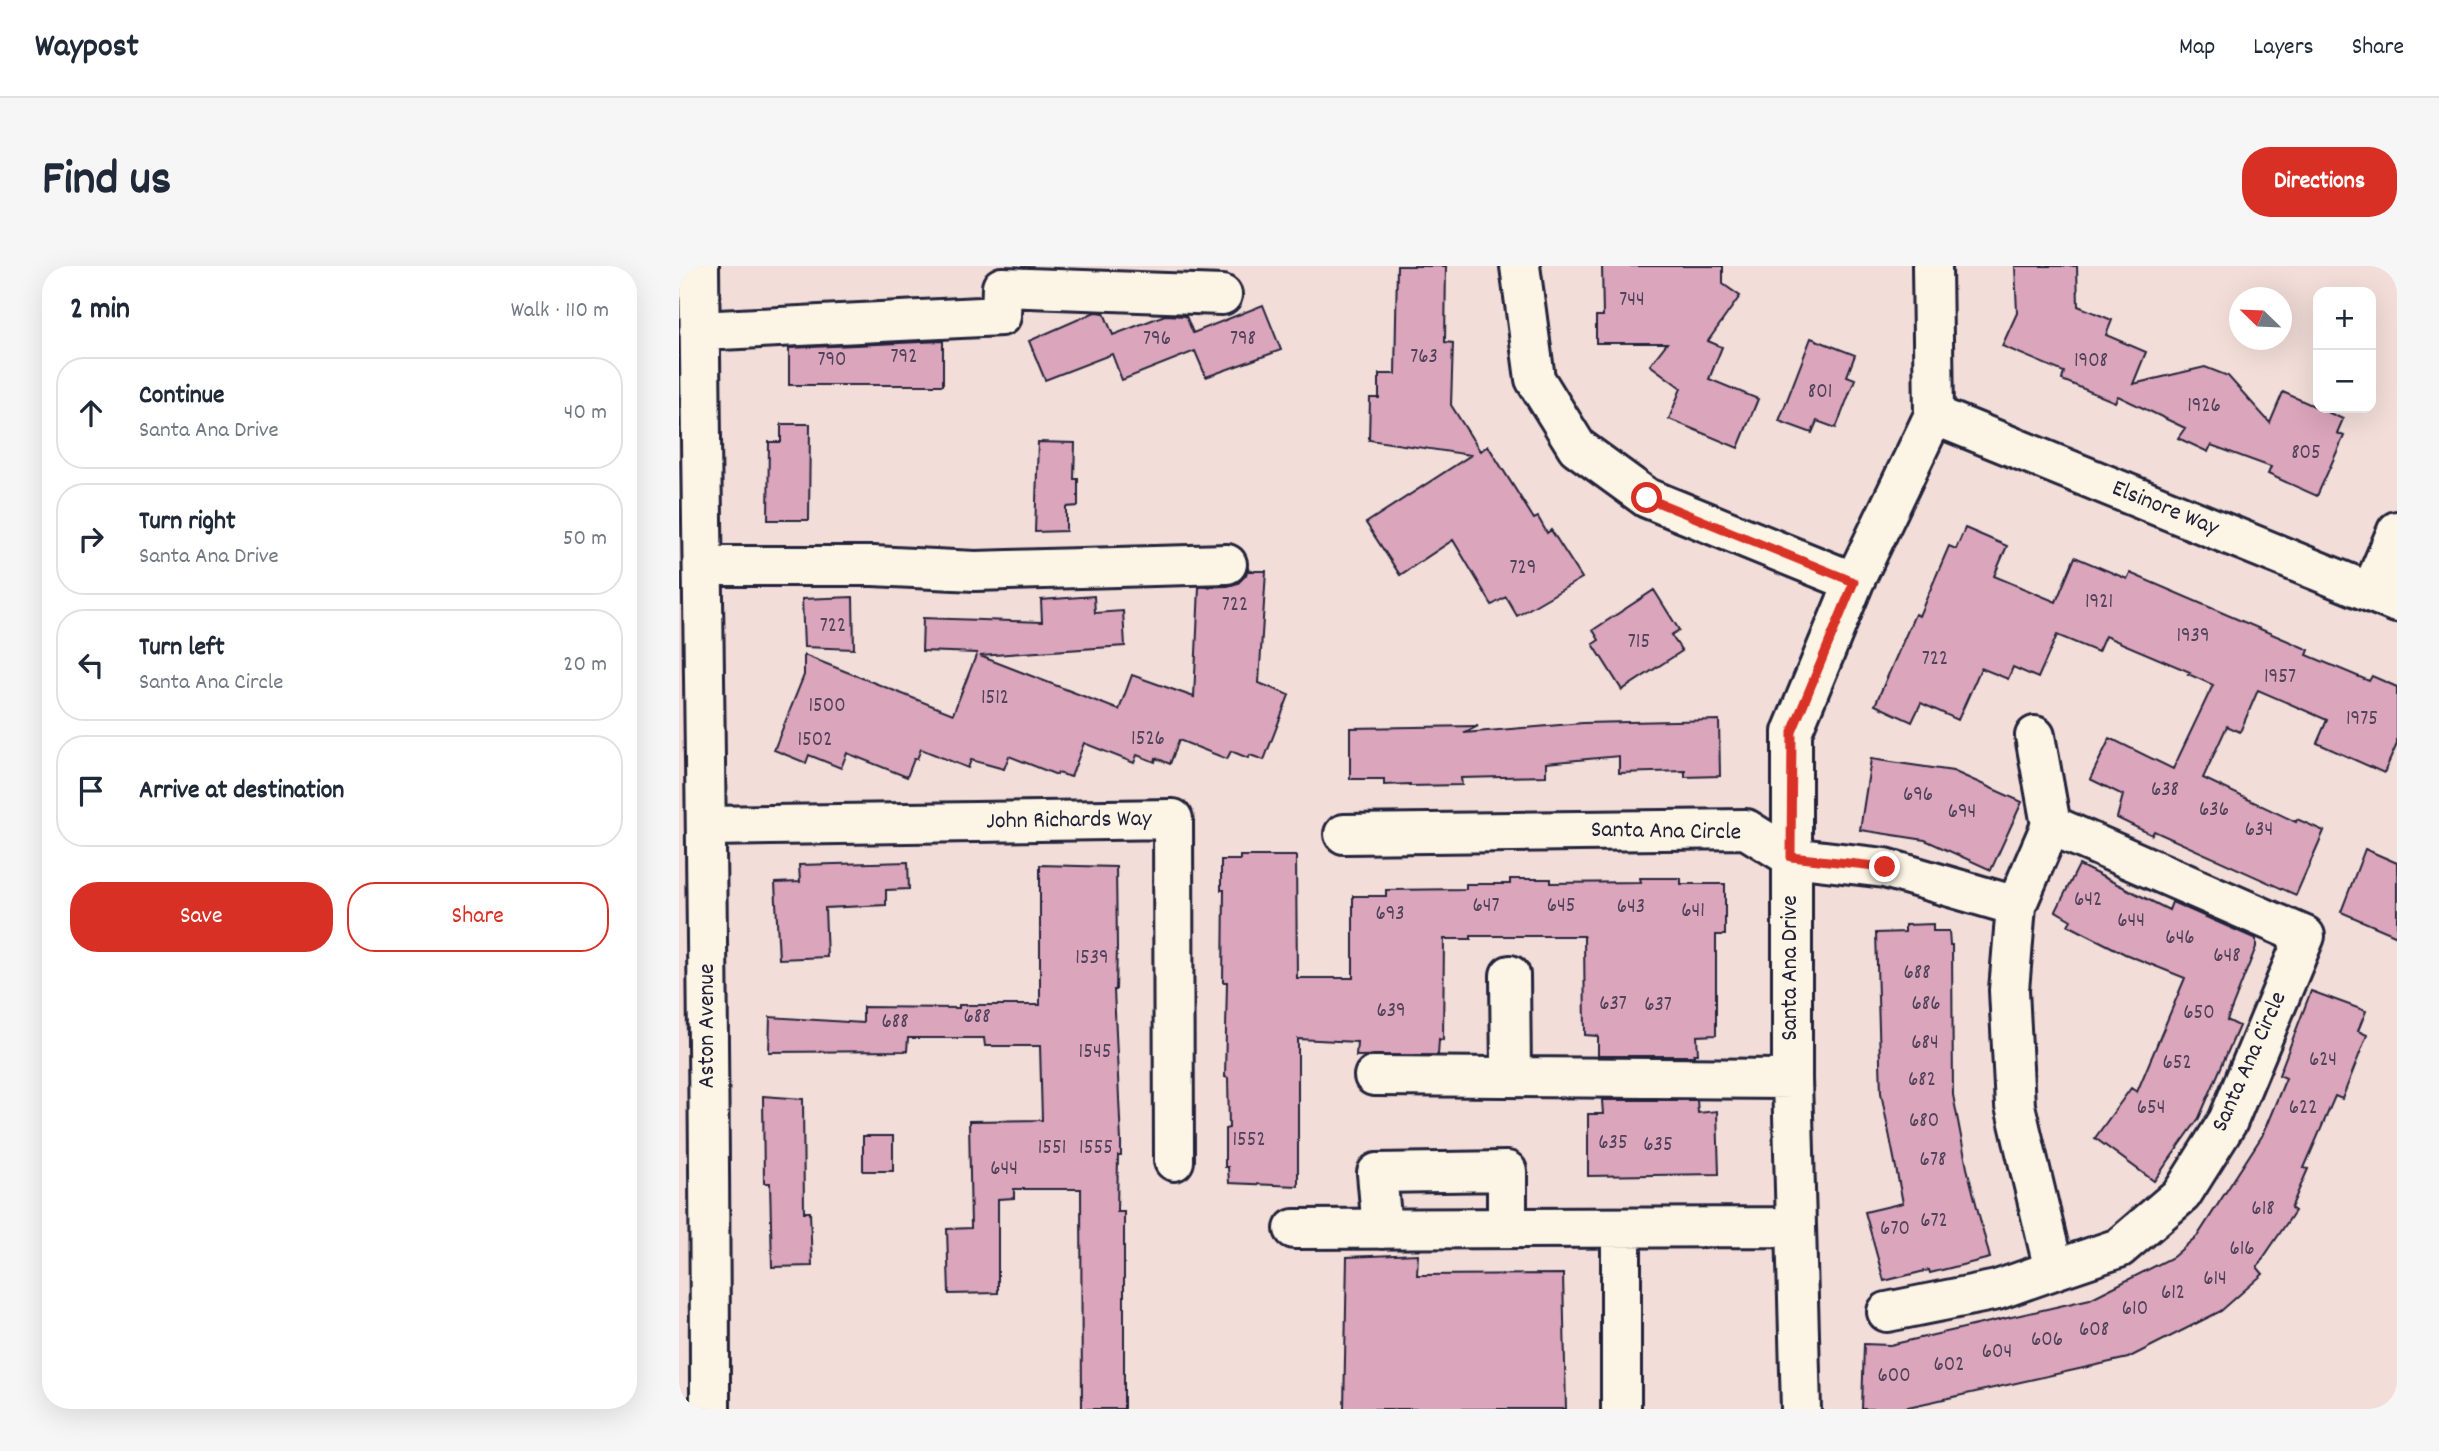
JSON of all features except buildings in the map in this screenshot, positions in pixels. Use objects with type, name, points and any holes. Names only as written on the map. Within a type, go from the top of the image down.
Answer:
[{"type":"street","name":"Aston Avenue","points":[[699,266],[703,566],[691,678],[708,826],[694,1080],[710,1409]]},
{"type":"street","points":[[1520,266],[1535,379],[1577,447],[1647,498],[1854,582]]},
{"type":"street","points":[[1931,266],[1934,415]]},
{"type":"street","points":[[699,331],[1001,317],[1002,287],[1222,295]]},
{"type":"street","name":"Santa Ana Drive","points":[[1801,1409],[1792,1079],[1792,732],[1854,582],[1934,415]]},
{"type":"street","name":"Elsinore Way","points":[[1934,415],[2384,598]]},
{"type":"street","points":[[2384,598],[2397,531]]},
{"type":"street","points":[[703,566],[873,566],[975,572],[1227,564]]},
{"type":"street","points":[[1887,1312],[1997,1290],[2054,1270],[2015,1106],[2009,990],[2016,906],[2051,825],[2035,736]]},
{"type":"street","name":"John Richards Way","points":[[708,826],[1173,819],[1174,1161]]},
{"type":"street","name":"Santa Ana Circle","points":[[2051,825],[2305,936],[2228,1121],[2182,1194],[2119,1248],[2054,1270]]},
{"type":"street","name":"Santa Ana Circle","points":[[1344,834],[1746,829],[1791,857],[1885,867],[2016,906]]},
{"type":"street","points":[[1510,975],[1511,1076]]},
{"type":"street","points":[[1374,1076],[1792,1079]]},
{"type":"street","points":[[1383,1229],[1377,1173],[1507,1171],[1507,1227]]},
{"type":"street","points":[[1294,1229],[1795,1227]]},
{"type":"street","points":[[1621,1228],[1621,1409]]},
{"type":"route","points":[[1647,498],[1854,582],[1792,732],[1791,857],[1885,867]]}]
